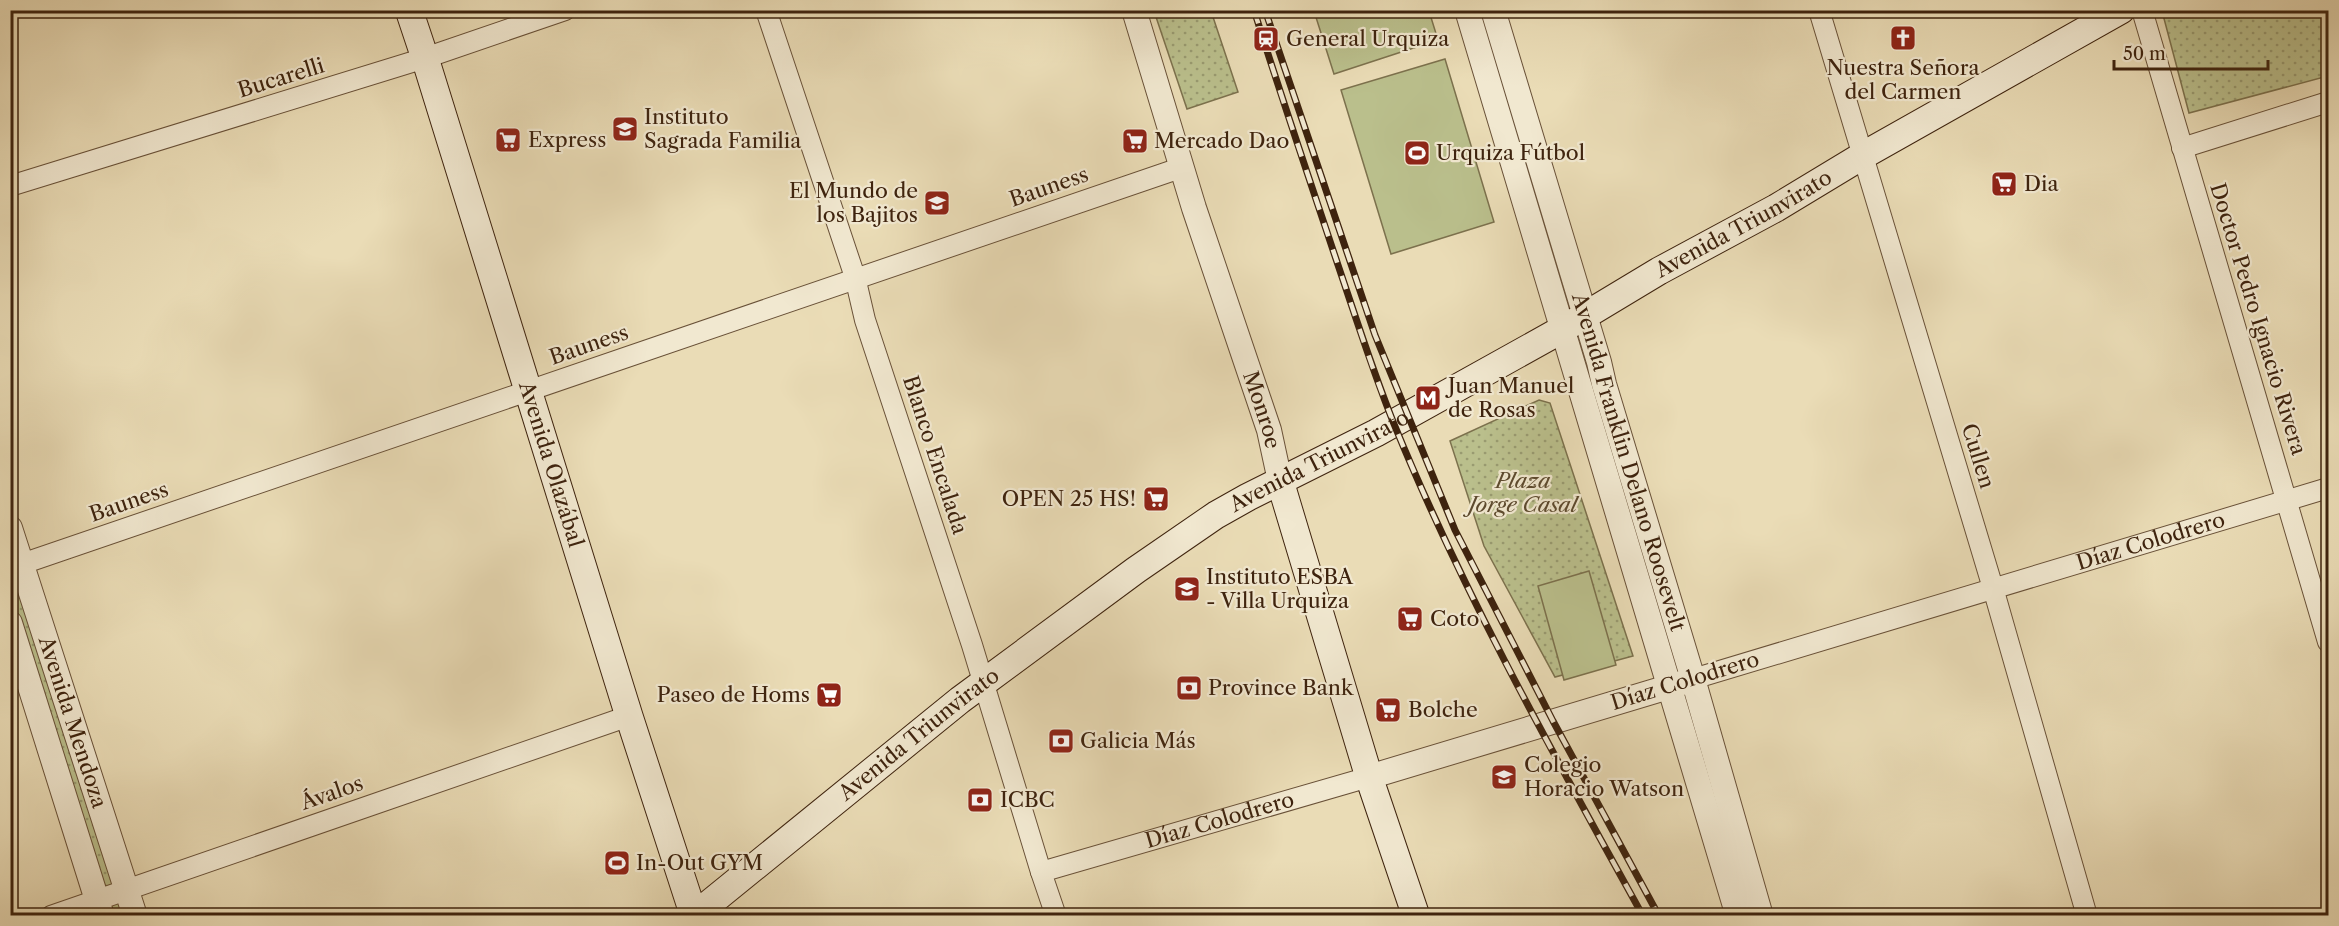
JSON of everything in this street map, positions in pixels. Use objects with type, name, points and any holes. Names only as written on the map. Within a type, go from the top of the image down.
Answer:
[{"type":"main road","name":"Avenida Olazábal","points":[[409,10],[628,716],[694,915]]},
{"type":"main road","name":"Avenida Triunvirato","points":[[694,915],[960,700],[1136,570],[1216,515],[1376,433],[1561,330],[2121,10]]},
{"type":"main road","name":"Monroe","points":[[1280,481],[1369,777],[1416,915]]},
{"type":"street","name":"Bucarelli","points":[[10,186],[425,58],[565,10]]},
{"type":"street","name":"Blanco Encalada","points":[[766,10],[855,277],[865,320],[984,683],[1056,915]]},
{"type":"street","name":"Monroe","points":[[1134,10],[1194,208],[1269,430],[1280,481]]},
{"type":"street","name":"Avenida Franklin Delano Roosevelt","points":[[1467,10],[1738,915]]},
{"type":"street","name":"Avenida Franklin Delano Roosevelt","points":[[1493,10],[1693,679],[1761,915]]},
{"type":"street","name":"Cullen","points":[[1819,10],[1993,588],[2087,915]]},
{"type":"street","name":"Doctor Pedro Ignacio Rivera","points":[[2142,10],[2328,642]]},
{"type":"street","points":[[2182,148],[2328,102]]},
{"type":"street","name":"Bauness","points":[[16,566],[528,392],[855,277],[1183,167]]},
{"type":"street","name":"Díaz Colodrero","points":[[1041,872],[1369,777],[2328,488]]},
{"type":"street","name":"Avenida Mendoza","points":[[10,528],[16,566],[135,915]]},
{"type":"street","name":"Avenida Mendoza","points":[[10,623],[100,908]]},
{"type":"street","name":"Ávalos","points":[[51,915],[100,908],[126,890],[628,716]]},
{"type":"green space","points":[[1154,11],[1211,11],[1238,92],[1187,109]]},
{"type":"green space","points":[[1314,11],[1429,11],[1438,40],[1334,74]]},
{"type":"green space","points":[[1476,11],[1484,11],[1559,258],[1552,261]]},
{"type":"green space","points":[[2162,11],[2328,11],[2328,76],[2189,113]]},
{"type":"green space","name":"Urquiza Fútbol","points":[[1445,59],[1494,222],[1391,254],[1341,90]]},
{"type":"green space","name":"Plaza Jorge Casal","points":[[1539,400],[1550,403],[1633,656],[1555,677],[1484,546],[1450,441]]},
{"type":"green space","points":[[10,528],[135,915],[102,915],[11,623]]},
{"type":"green space","points":[[1589,571],[1616,665],[1564,680],[1538,586]]},
{"type":"railway","points":[[1254,10],[1372,365],[1421,488],[1511,674],[1643,916]]},
{"type":"railway","points":[[1265,10],[1375,335],[1455,530],[1553,721],[1659,916]]},
{"type":"place","name":"Nuestra Señora del Carmen","points":[[1903,38]]},
{"type":"place","name":"General Urquiza","points":[[1266,39]]},
{"type":"place","name":"Instituto Sagrada Familia","points":[[625,129]]},
{"type":"place","name":"Express","points":[[508,140]]},
{"type":"place","name":"Mercado Dao","points":[[1135,141]]},
{"type":"place","name":"Urquiza Fútbol","points":[[1417,153]]},
{"type":"place","name":"Dia","points":[[2004,184]]},
{"type":"place","name":"El Mundo de los Bajitos","points":[[937,203]]},
{"type":"place","name":"Juan Manuel de Rosas","points":[[1428,398]]},
{"type":"place","name":"OPEN 25 HS!","points":[[1156,499]]},
{"type":"place","name":"Instituto ESBA - Villa Urquiza","points":[[1187,589]]},
{"type":"place","name":"Coto","points":[[1410,619]]},
{"type":"place","name":"Province Bank","points":[[1189,688]]},
{"type":"place","name":"Paseo de Homs","points":[[829,695]]},
{"type":"place","name":"Bolche","points":[[1388,710]]},
{"type":"place","name":"Galicia Más","points":[[1061,741]]},
{"type":"place","name":"Colegio Horacio Watson","points":[[1504,777]]},
{"type":"place","name":"ICBC","points":[[980,800]]},
{"type":"place","name":"In-Out GYM","points":[[617,863]]}]
